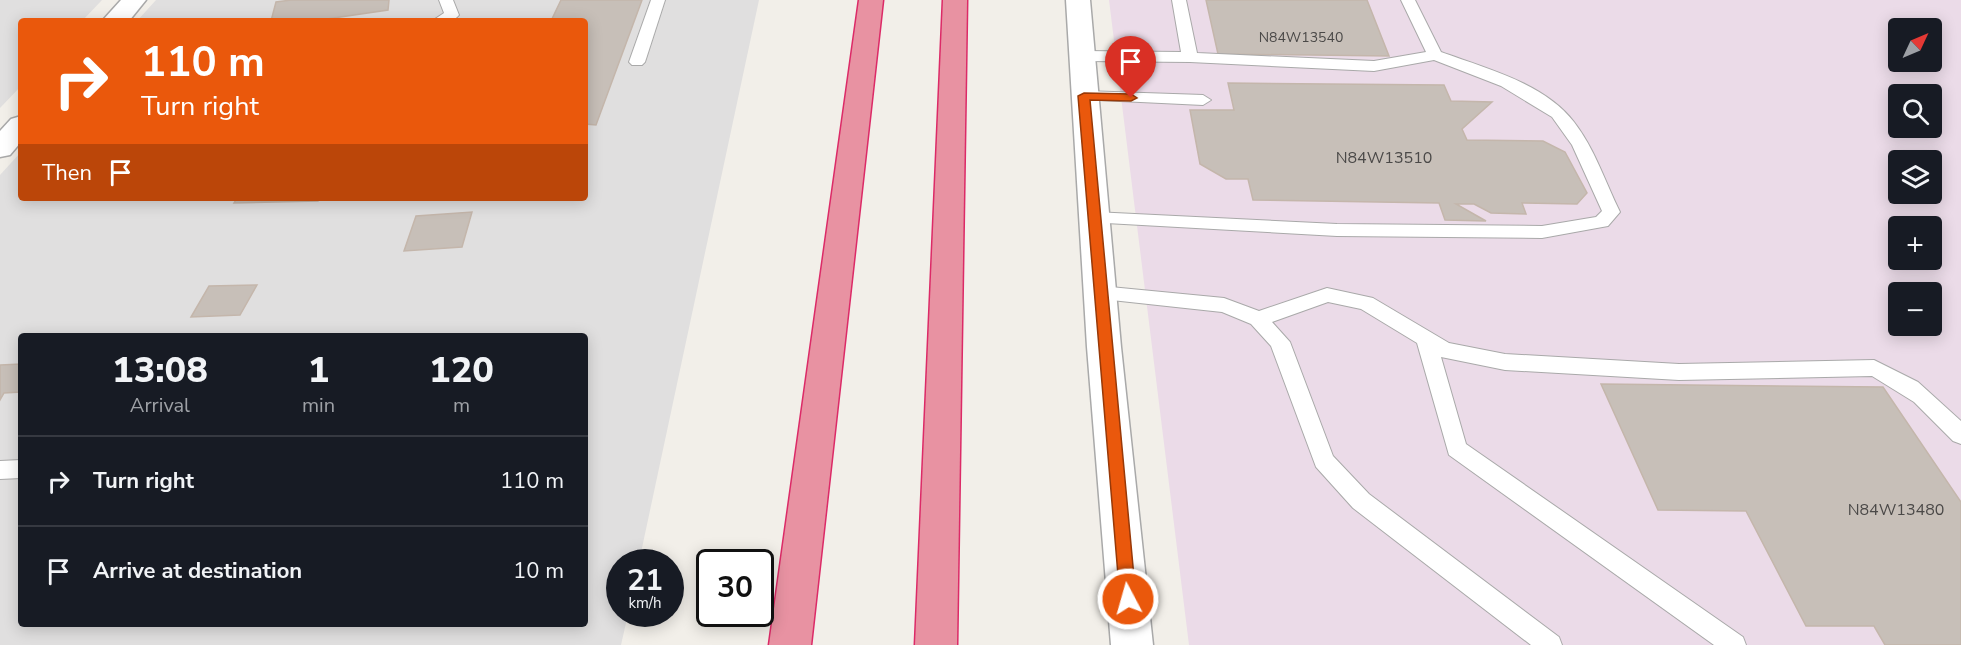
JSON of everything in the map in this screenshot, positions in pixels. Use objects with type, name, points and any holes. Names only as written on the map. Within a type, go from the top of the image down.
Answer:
[{"type":"highway","points":[[790,645],[871,0]]},
{"type":"highway","points":[[936,645],[955,0]]},
{"type":"street","points":[[118,18],[134,0]]},
{"type":"street","points":[[1078,0],[1100,293],[1132,645]]},
{"type":"street","points":[[0,148],[18,128]]},
{"type":"lane","points":[[446,0],[450,18]]},
{"type":"lane","points":[[637,62],[658,0]]},
{"type":"lane","points":[[1179,0],[1190,57]]},
{"type":"lane","points":[[1408,0],[1435,55]]},
{"type":"lane","points":[[1083,56],[1190,57],[1374,66],[1435,55],[1499,79],[1539,100],[1568,123],[1611,212],[1602,222],[1542,232],[1382,231],[1094,218]]},
{"type":"lane","points":[[1084,96],[1203,100]]},
{"type":"lane","points":[[1100,293],[1224,305],[1258,319],[1280,342],[1324,462],[1361,501],[1550,645]]},
{"type":"lane","points":[[1258,319],[1327,295],[1366,303],[1444,350],[1505,362],[1678,372],[1874,368],[1897,376],[1924,397],[1961,435]]},
{"type":"lane","points":[[1426,339],[1457,449],[1734,645]]},
{"type":"lane","points":[[0,470],[18,469]]},
{"type":"shaded area","points":[[0,0],[102,0],[85,18],[18,18],[18,89],[0,108]]},
{"type":"shaded area","points":[[156,0],[759,0],[642,549],[606,549],[606,627],[625,627],[621,645],[0,645],[0,175],[18,155],[18,201],[588,201],[588,18],[140,18]]},
{"type":"shaded area","points":[[1109,0],[1961,0],[1961,645],[1189,645]]},
{"type":"building","points":[[389,0],[388,10],[333,18],[272,18],[276,2]]},
{"type":"building","points":[[561,0],[642,0],[596,125],[588,124],[588,18],[552,18]]},
{"type":"building","points":[[1206,0],[1367,0],[1389,56],[1218,54]]},
{"type":"building","points":[[1228,83],[1444,85],[1451,101],[1492,102],[1462,129],[1467,140],[1543,141],[1565,152],[1587,193],[1577,204],[1522,203],[1526,214],[1491,213],[1474,204],[1456,204],[1486,221],[1445,220],[1439,203],[1253,200],[1248,179],[1226,179],[1200,164],[1190,110],[1234,110]]},
{"type":"building","points":[[235,201],[318,201],[234,203]]},
{"type":"building","points":[[472,212],[462,247],[404,251],[416,216]]},
{"type":"building","points":[[257,285],[240,315],[191,317],[209,286]]},
{"type":"building","points":[[18,364],[18,392],[4,393],[0,400],[0,365]]},
{"type":"building","points":[[1601,384],[1883,387],[1961,502],[1961,645],[1885,645],[1874,626],[1806,626],[1746,511],[1658,510]]},
{"type":"route","points":[[1128,599],[1104,347],[1084,96],[1131,98]]}]
